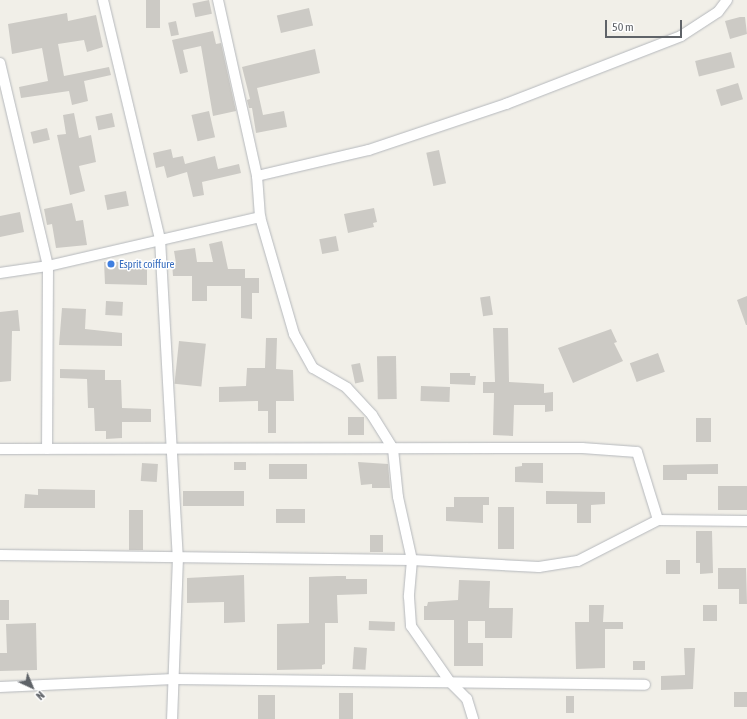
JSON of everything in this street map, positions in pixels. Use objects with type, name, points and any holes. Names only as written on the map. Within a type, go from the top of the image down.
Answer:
[{"type":"street","points":[[103,0],[160,239],[178,557],[172,719]]},
{"type":"street","points":[[218,0],[257,176],[260,217],[294,334],[313,368],[347,388],[372,415],[393,449],[398,497],[412,560],[409,596],[411,626],[450,682],[467,699],[472,719]]},
{"type":"street","points":[[257,176],[369,150],[506,104],[680,36],[718,12],[727,0]]},
{"type":"street","points":[[0,63],[48,266],[47,449]]},
{"type":"street","points":[[0,273],[48,266],[260,217]]},
{"type":"street","points":[[0,449],[582,448],[637,452],[658,520]]},
{"type":"street","points":[[0,555],[412,560],[539,567],[578,561],[658,520],[747,521]]},
{"type":"street","points":[[0,687],[174,679],[645,684]]},
{"type":"building","points":[[146,0],[160,0],[160,28],[146,28]]},
{"type":"building","points":[[209,0],[212,14],[195,17],[192,4]]},
{"type":"building","points":[[309,8],[313,26],[281,33],[277,15]]},
{"type":"building","points":[[67,13],[68,21],[96,15],[103,47],[87,52],[84,40],[58,44],[64,76],[109,67],[111,75],[84,81],[88,101],[72,105],[69,91],[21,98],[19,87],[48,81],[42,48],[12,54],[8,24]]},
{"type":"building","points":[[745,17],[747,34],[730,39],[725,21]]},
{"type":"building","points":[[176,21],[179,35],[171,36],[168,23]]},
{"type":"building","points":[[213,31],[216,44],[221,43],[236,111],[213,116],[201,46],[183,50],[188,72],[180,74],[172,40]]},
{"type":"building","points":[[315,49],[320,73],[257,88],[263,115],[284,111],[287,127],[256,133],[252,108],[249,108],[247,100],[250,99],[242,67]]},
{"type":"building","points":[[731,52],[735,68],[699,76],[695,61]]},
{"type":"building","points":[[738,83],[743,99],[721,106],[716,90]]},
{"type":"building","points":[[209,111],[215,137],[198,141],[191,115]]},
{"type":"building","points":[[74,113],[79,138],[91,135],[96,162],[79,166],[85,191],[70,195],[57,135],[66,134],[63,115]]},
{"type":"building","points":[[112,113],[115,127],[98,130],[95,117]]},
{"type":"building","points":[[47,128],[50,140],[33,144],[31,132]]},
{"type":"building","points":[[171,149],[173,158],[183,156],[185,164],[215,156],[218,169],[239,164],[241,173],[202,182],[204,195],[193,197],[187,172],[167,178],[164,166],[156,168],[153,153]]},
{"type":"building","points":[[439,150],[446,183],[433,186],[426,153]]},
{"type":"building","points":[[126,191],[129,206],[107,210],[104,195]]},
{"type":"building","points":[[72,203],[76,221],[83,220],[87,245],[56,248],[52,224],[47,225],[44,209]]},
{"type":"building","points":[[374,208],[377,222],[373,223],[374,227],[348,233],[344,214]]},
{"type":"building","points":[[20,212],[24,232],[0,237],[0,216]]},
{"type":"building","points":[[336,236],[339,251],[322,254],[319,239]]},
{"type":"building","points":[[222,241],[228,269],[245,269],[245,278],[259,278],[259,293],[252,293],[252,319],[241,318],[241,286],[207,286],[207,301],[192,301],[192,276],[173,276],[172,263],[176,263],[174,251],[195,248],[197,262],[213,262],[209,244]]},
{"type":"building","points":[[104,262],[129,262],[129,265],[147,266],[147,285],[105,284]]},
{"type":"building","points":[[490,296],[493,315],[483,316],[480,298]]},
{"type":"building","points":[[747,296],[747,325],[746,325],[737,300]]},
{"type":"building","points":[[106,301],[123,302],[122,316],[105,315]]},
{"type":"building","points":[[62,308],[86,309],[85,329],[122,333],[122,346],[59,345]]},
{"type":"building","points":[[18,310],[20,331],[12,331],[11,381],[0,382],[0,312]]},
{"type":"building","points":[[493,328],[508,328],[509,382],[544,384],[544,393],[553,392],[553,411],[545,412],[545,405],[514,405],[513,436],[493,435],[494,393],[483,393],[483,382],[495,382]]},
{"type":"building","points":[[611,329],[617,342],[614,343],[623,361],[573,383],[558,348]]},
{"type":"building","points":[[266,338],[277,338],[276,369],[293,370],[294,401],[276,401],[276,433],[268,433],[268,411],[258,411],[258,401],[219,402],[219,387],[246,386],[247,368],[265,368]]},
{"type":"building","points":[[179,341],[206,344],[201,387],[175,384]]},
{"type":"building","points":[[658,353],[665,372],[637,382],[630,363]]},
{"type":"building","points":[[377,356],[396,356],[397,399],[378,399]]},
{"type":"building","points":[[360,363],[364,382],[355,383],[351,365]]},
{"type":"building","points":[[60,369],[105,370],[105,380],[121,380],[122,408],[151,409],[151,422],[122,422],[122,438],[106,439],[106,431],[95,431],[94,408],[88,408],[87,379],[60,378]]},
{"type":"building","points":[[450,373],[470,373],[470,376],[476,376],[475,385],[450,384]]},
{"type":"building","points":[[421,386],[450,387],[449,402],[420,401]]},
{"type":"building","points":[[348,417],[364,417],[364,435],[348,435]]},
{"type":"building","points":[[696,418],[711,418],[711,442],[696,442]]},
{"type":"building","points":[[234,462],[246,462],[246,470],[234,470]]},
{"type":"building","points":[[358,462],[388,464],[390,488],[372,488],[372,484],[361,485]]},
{"type":"building","points":[[142,463],[158,464],[157,482],[141,481]]},
{"type":"building","points":[[522,463],[543,463],[543,483],[515,482],[515,467],[522,466]]},
{"type":"building","points":[[269,464],[307,464],[307,479],[269,479]]},
{"type":"building","points":[[718,464],[718,474],[687,474],[687,480],[663,480],[663,465]]},
{"type":"building","points":[[718,486],[747,486],[747,510],[718,510]]},
{"type":"building","points":[[38,489],[95,490],[95,508],[24,508],[25,494],[38,495]]},
{"type":"building","points":[[183,491],[244,491],[244,506],[183,506]]},
{"type":"building","points":[[546,491],[605,492],[605,504],[591,505],[591,523],[577,523],[577,504],[546,504]]},
{"type":"building","points":[[454,497],[489,497],[489,505],[483,505],[483,523],[446,521],[446,507],[454,507]]},
{"type":"building","points":[[498,507],[514,507],[514,549],[498,549]]},
{"type":"building","points":[[276,509],[305,509],[305,523],[276,523]]},
{"type":"building","points":[[129,510],[143,510],[143,550],[129,550]]},
{"type":"building","points":[[696,531],[712,531],[713,573],[700,574],[700,563],[696,563]]},
{"type":"building","points":[[370,535],[383,535],[383,552],[370,552]]},
{"type":"building","points":[[666,560],[680,560],[680,574],[666,574]]},
{"type":"building","points":[[718,568],[746,568],[747,604],[739,604],[739,589],[718,589]]},
{"type":"building","points":[[244,575],[245,622],[224,623],[224,602],[187,603],[187,578]]},
{"type":"building","points":[[346,576],[346,579],[367,579],[367,594],[337,595],[338,623],[325,623],[325,664],[322,665],[322,669],[277,670],[277,624],[309,623],[309,577]]},
{"type":"building","points":[[459,580],[490,581],[489,608],[513,608],[512,638],[485,638],[485,621],[468,621],[468,643],[483,643],[483,666],[454,666],[454,620],[424,620],[424,606],[427,606],[428,602],[458,600]]},
{"type":"building","points":[[0,600],[9,600],[9,620],[0,620]]},
{"type":"building","points":[[589,605],[604,605],[603,622],[623,622],[623,629],[605,629],[605,668],[576,669],[575,622],[589,622]]},
{"type":"building","points":[[703,605],[717,605],[717,621],[703,621]]},
{"type":"building","points":[[369,621],[395,622],[395,631],[369,630]]},
{"type":"building","points":[[36,623],[37,670],[0,671],[0,653],[7,653],[6,624]]},
{"type":"building","points":[[354,647],[367,648],[365,670],[352,669]]},
{"type":"building","points":[[684,648],[695,648],[693,689],[661,690],[661,676],[685,675]]},
{"type":"building","points":[[633,661],[645,661],[645,670],[633,670]]},
{"type":"building","points":[[734,692],[747,692],[747,707],[734,707]]},
{"type":"building","points":[[339,693],[353,693],[353,719],[339,719]]},
{"type":"building","points":[[258,695],[275,695],[275,719],[258,719]]},
{"type":"building","points":[[566,696],[574,696],[574,713],[566,713]]},
{"type":"place","name":"Esprit coiffure","points":[[111,264]]}]
